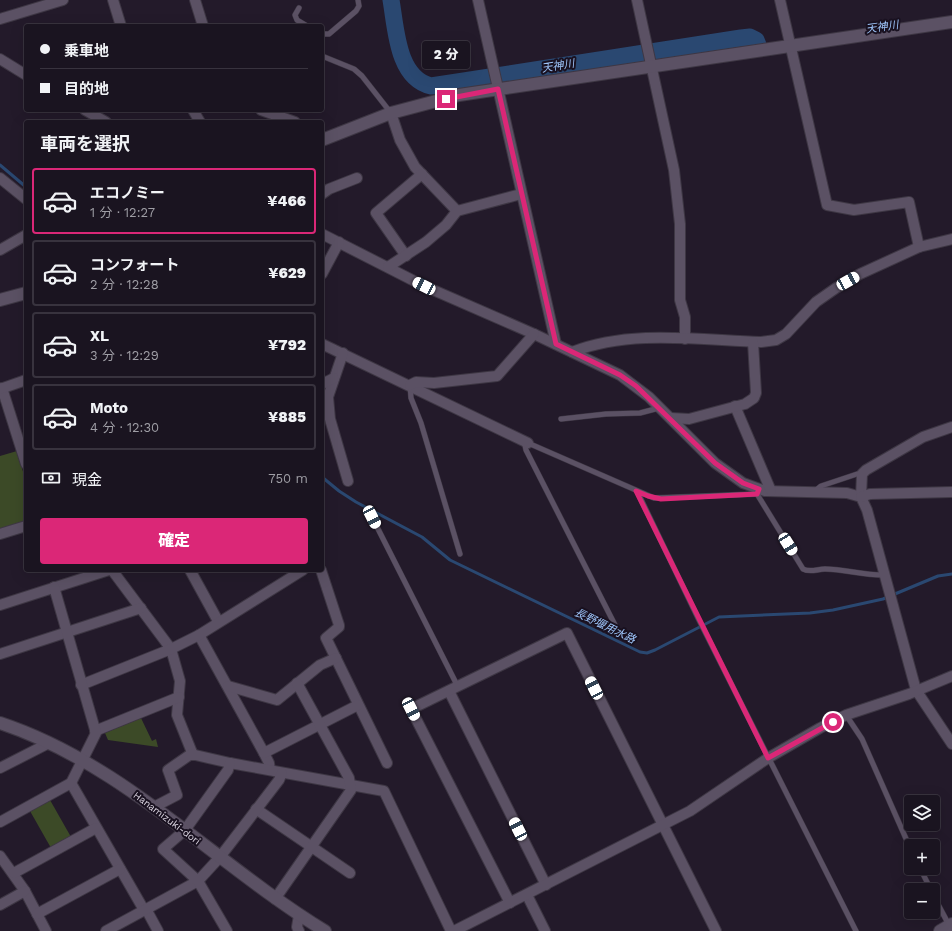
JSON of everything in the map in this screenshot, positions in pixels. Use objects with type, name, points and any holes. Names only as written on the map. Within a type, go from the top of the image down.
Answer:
[{"type":"street","points":[[0,19],[47,2],[63,0]]},
{"type":"street","points":[[113,0],[120,24]]},
{"type":"street","points":[[195,0],[202,24]]},
{"type":"street","points":[[478,0],[556,344]]},
{"type":"street","points":[[637,0],[674,170],[680,224],[680,300],[685,317],[686,339]]},
{"type":"street","points":[[780,0],[827,205],[854,210],[909,202],[918,247]]},
{"type":"street","points":[[325,136],[390,113],[497,87],[651,63],[790,46],[952,22]]},
{"type":"street","points":[[0,59],[24,74]]},
{"type":"street","points":[[88,112],[102,120]]},
{"type":"street","points":[[267,112],[289,120]]},
{"type":"street","points":[[390,113],[406,151],[422,174],[457,211]]},
{"type":"street","points":[[406,256],[376,213],[422,174]]},
{"type":"street","points":[[0,178],[24,196]]},
{"type":"street","points":[[324,192],[328,189],[357,178]]},
{"type":"street","points":[[388,267],[431,238],[446,225],[457,211],[521,194]]},
{"type":"street","points":[[324,235],[424,286],[534,334],[620,375],[636,386],[671,418],[715,463],[729,475],[758,491],[847,493],[861,497],[870,494],[952,492]]},
{"type":"street","points":[[0,250],[24,236]]},
{"type":"street","points":[[572,352],[593,344],[655,337],[753,342],[776,340],[786,334],[816,302],[836,288],[918,247],[952,239]]},
{"type":"street","points":[[325,263],[339,242]]},
{"type":"street","points":[[0,300],[24,294]]},
{"type":"street","points":[[410,385],[416,382],[434,383],[497,376],[534,334]]},
{"type":"street","points":[[671,418],[689,419],[745,404],[754,398],[756,393],[753,342]]},
{"type":"street","points":[[324,345],[526,442]]},
{"type":"street","points":[[343,354],[328,397],[330,419],[348,481]]},
{"type":"street","points":[[324,383],[334,378]]},
{"type":"street","points":[[24,381],[1,388],[24,453]]},
{"type":"street","points":[[735,406],[771,491]]},
{"type":"street","points":[[952,427],[923,437],[866,470],[862,474],[861,497],[867,510],[916,690],[952,744]]},
{"type":"street","points":[[0,534],[24,527]]},
{"type":"street","points":[[0,605],[103,572]]},
{"type":"street","points":[[114,572],[171,649],[180,681],[177,715],[193,755]]},
{"type":"street","points":[[191,572],[218,621]]},
{"type":"street","points":[[82,685],[171,649],[199,635],[218,621],[300,572]]},
{"type":"street","points":[[321,572],[339,625],[339,628],[326,638],[387,763]]},
{"type":"street","points":[[0,822],[71,783],[95,731],[54,587]]},
{"type":"street","points":[[0,654],[141,608]]},
{"type":"street","points":[[510,903],[411,709],[566,633],[716,931]]},
{"type":"street","points":[[199,635],[269,762],[270,770]]},
{"type":"street","points":[[228,686],[276,700],[320,665],[336,658]]},
{"type":"street","points":[[154,807],[177,795],[168,770],[191,754],[282,773],[384,791],[452,931],[527,895],[690,811],[794,742],[846,715],[952,676]]},
{"type":"street","points":[[275,899],[350,793],[351,785],[297,683]]},
{"type":"street","points":[[453,689],[546,885]]},
{"type":"street","points":[[95,731],[179,698]]},
{"type":"street","points":[[264,753],[358,705]]},
{"type":"street","name":"Hanamizuki-dori","points":[[0,723],[27,732],[82,760],[154,807],[275,899],[296,926],[325,931]]},
{"type":"street","points":[[0,768],[49,743]]},
{"type":"street","points":[[227,931],[198,881],[163,849],[184,830],[228,770],[230,763]]},
{"type":"street","points":[[106,931],[198,881],[220,857],[279,780],[282,773]]},
{"type":"street","points":[[71,783],[120,869],[158,931]]},
{"type":"street","points":[[256,809],[350,873]]},
{"type":"street","points":[[14,873],[96,828]]},
{"type":"street","points":[[0,856],[14,873],[46,931]]},
{"type":"street","points":[[37,914],[120,869]]},
{"type":"street","points":[[0,905],[25,891]]},
{"type":"street","points":[[527,895],[545,931]]},
{"type":"lane","points":[[324,34],[329,34],[356,11],[359,6],[358,0]]},
{"type":"lane","points":[[299,8],[295,15],[297,20],[304,24]]},
{"type":"lane","points":[[324,57],[354,69],[362,76],[390,113]]},
{"type":"lane","points":[[410,385],[411,398],[421,422],[460,554]]},
{"type":"lane","points":[[561,419],[622,412],[640,413],[659,408]]},
{"type":"lane","points":[[616,632],[615,625],[526,450],[526,442],[636,491],[661,499],[758,491],[803,569],[807,571],[825,569],[875,576],[885,575]]},
{"type":"lane","points":[[814,492],[821,486],[857,474],[862,474]]},
{"type":"lane","points":[[636,491],[699,621],[856,931]]},
{"type":"lane","points":[[372,517],[453,689]]},
{"type":"lane","points":[[846,715],[862,740],[906,839]]},
{"type":"lane","points":[[940,911],[947,927]]},
{"type":"green space","points":[[17,451],[24,475],[24,522],[0,530],[0,456]]},
{"type":"green space","points":[[141,718],[152,741],[156,739],[158,747],[108,740],[105,733]]},
{"type":"green space","points":[[50,800],[71,837],[51,848],[30,811]]},
{"type":"waterway","name":"天神川","points":[[391,0],[397,37],[405,63],[411,73],[420,81],[431,86],[741,38],[750,37],[756,40],[758,45]]},
{"type":"waterway","name":"長野堰用水路","points":[[0,165],[24,185]]},
{"type":"waterway","name":"長野堰用水路","points":[[324,479],[356,502],[422,537],[450,560],[640,652],[647,653],[655,650],[719,617],[810,613],[833,610],[883,599],[938,576],[952,574]]},
{"type":"route","points":[[446,99],[459,95],[498,89],[556,344],[620,375],[636,386],[729,475],[743,483],[759,489],[757,494],[661,499],[636,491],[698,618],[765,749],[768,758],[794,742],[833,722]]}]
